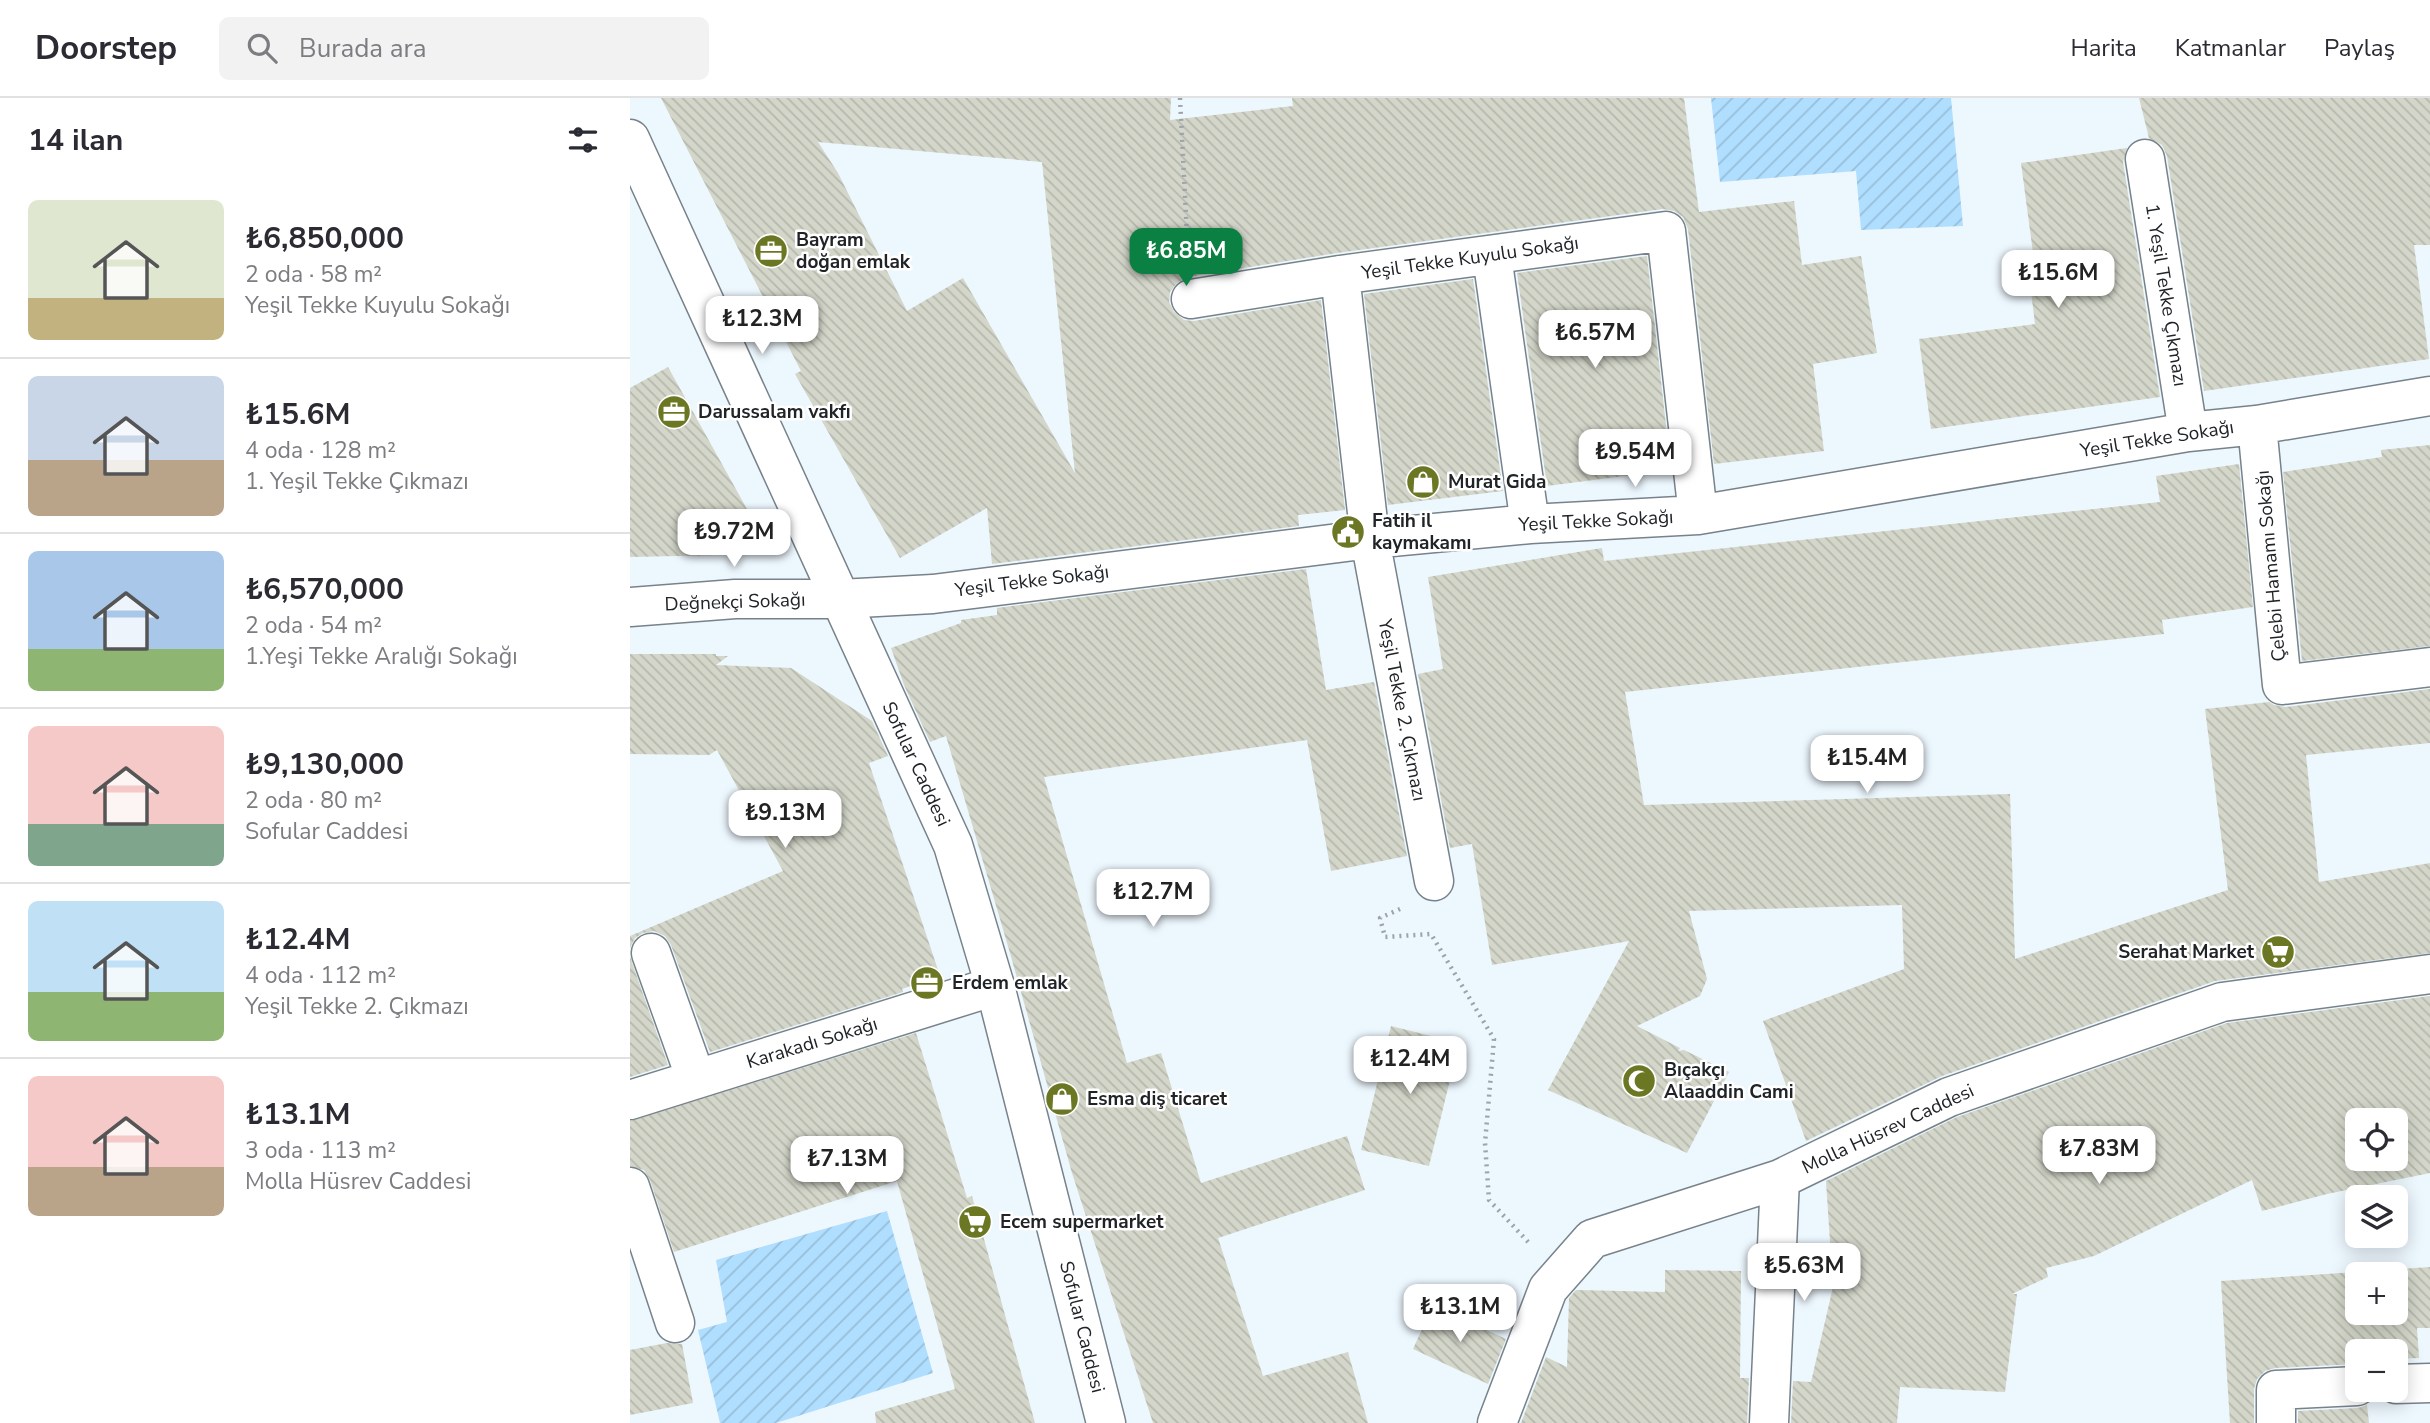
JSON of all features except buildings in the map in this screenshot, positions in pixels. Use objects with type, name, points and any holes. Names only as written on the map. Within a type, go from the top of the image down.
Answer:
[{"type":"street","name":"Sofular Caddesi","points":[[630,139],[953,845],[995,986],[1106,1423]]},
{"type":"street","name":"1. Yeşil Tekke Çıkmazı","points":[[2144,159],[2188,432]]},
{"type":"street","name":"Yeşil Tekke Kuyulu Sokağı","points":[[1191,299],[1340,275],[1666,231],[1698,515]]},
{"type":"street","points":[[1492,256],[1530,524]]},
{"type":"street","name":"Yeşil Tekke 2. Çıkmazı","points":[[1340,275],[1370,539],[1434,881]]},
{"type":"street","name":"Yeşil Tekke Sokağı","points":[[840,599],[933,594],[1370,539],[1530,524],[1698,515],[2188,432],[2257,425],[2430,396]]},
{"type":"street","name":"Çelebi Hamamı Sokağı","points":[[2257,425],[2282,685],[2430,667]]},
{"type":"street","name":"Değnekçi Sokağı","points":[[630,607],[735,599],[840,599]]},
{"type":"street","points":[[651,953],[696,1079]]},
{"type":"street","name":"Molla Hüsrev Caddesi","points":[[1497,1423],[1548,1289],[1592,1239],[1780,1179],[1949,1097],[2222,1002],[2430,974]]},
{"type":"street","name":"Karakadı Sokağı","points":[[630,1100],[995,986]]},
{"type":"street","points":[[1769,1423],[1780,1179]]},
{"type":"street","points":[[630,1187],[675,1322]]},
{"type":"street","points":[[2408,1384],[2430,1383]]},
{"type":"street","points":[[2276,1423],[2276,1390],[2345,1387]]},
{"type":"path","points":[[1180,98],[1191,299]]},
{"type":"path","points":[[1434,881],[1423,899],[1380,918],[1385,937],[1431,934],[1494,1040],[1485,1143],[1489,1200],[1560,1276]]},
{"type":"shaded area","points":[[1711,98],[1951,98],[1963,226],[1861,230],[1856,171],[1720,182]]},
{"type":"shaded area","points":[[887,1211],[933,1373],[776,1423],[720,1423],[698,1330],[727,1322],[716,1260]]},
{"type":"place","name":"Bayram doğan emlak","points":[[771,251]]},
{"type":"place","name":"Darussalam vakfı","points":[[674,412]]},
{"type":"place","name":"Murat Gida","points":[[1423,482]]},
{"type":"place","name":"Fatih il kaymakamı","points":[[1348,532]]},
{"type":"place","name":"Serahat Market","points":[[2278,952]]},
{"type":"place","name":"Erdem emlak","points":[[927,983]]},
{"type":"place","name":"Bıçakçı Alaaddin Cami","points":[[1639,1081]]},
{"type":"place","name":"Esma diş ticaret","points":[[1062,1099]]},
{"type":"place","name":"Ecem supermarket","points":[[975,1222]]}]
